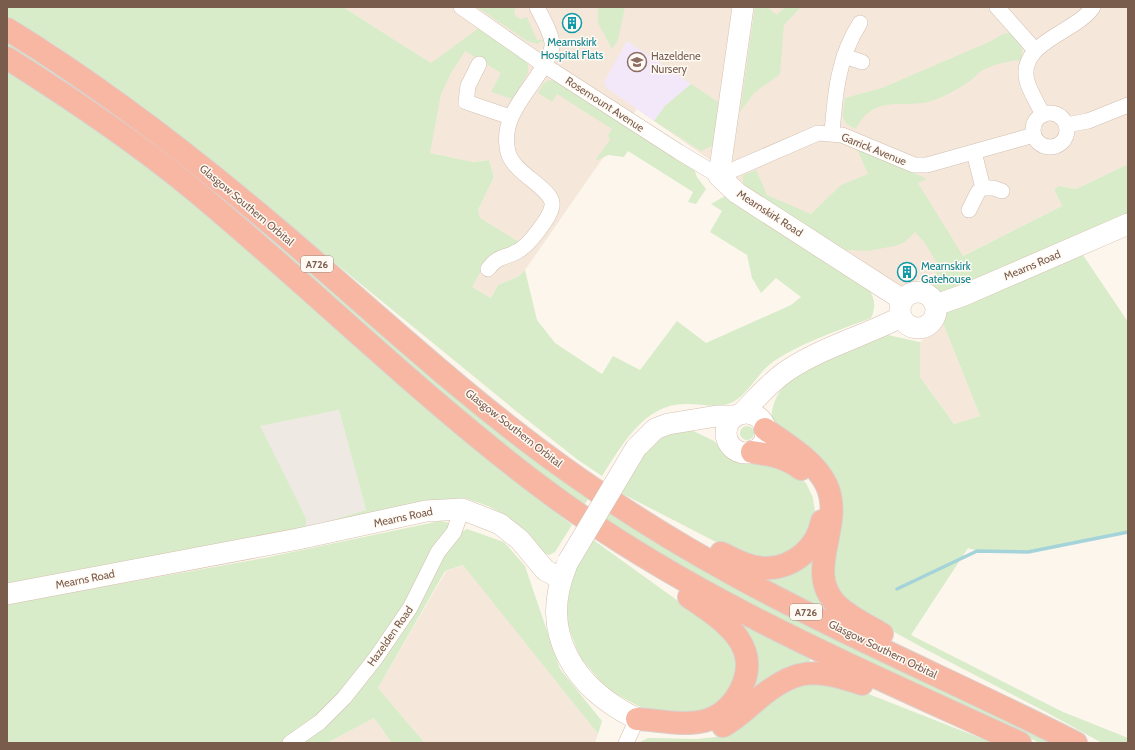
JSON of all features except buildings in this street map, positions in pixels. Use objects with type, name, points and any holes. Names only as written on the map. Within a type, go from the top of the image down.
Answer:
[{"type":"highway","name":"Glasgow Southern Orbital","points":[[7,29],[96,86],[181,150],[285,235],[435,366],[505,423],[577,477],[643,521],[740,578],[1076,743]]},
{"type":"highway","name":"Glasgow Southern Orbital","points":[[7,58],[89,111],[194,190],[427,395],[562,502],[655,563],[755,619],[821,652],[1020,743]]},
{"type":"highway","points":[[765,427],[813,467],[825,484],[830,496],[832,504],[832,525],[823,571],[826,588],[835,603],[856,618],[1046,728]]},
{"type":"highway","points":[[577,477],[733,559],[756,567],[768,568],[781,566],[803,554],[814,542],[821,528],[823,518],[822,500],[809,476],[792,462],[777,455],[752,452]]},
{"type":"highway","points":[[562,502],[728,626],[736,634],[746,656],[747,671],[742,688],[730,705],[719,715],[704,721],[684,722],[637,719]]},
{"type":"highway","points":[[637,719],[673,734],[705,733],[729,723],[777,684],[789,678],[801,674],[828,673],[997,732]]},
{"type":"street","name":"Rosemount Avenue","points":[[461,7],[544,65],[719,176]]},
{"type":"street","points":[[488,269],[494,260],[516,253],[524,248],[543,224],[552,207],[552,200],[548,193],[521,173],[513,164],[508,152],[507,140],[510,117],[552,50],[552,42],[537,7]]},
{"type":"street","points":[[997,7],[1035,50]]},
{"type":"street","points":[[1043,114],[1028,81],[1026,70],[1028,60],[1035,50],[1084,19],[1093,7]]},
{"type":"street","points":[[719,176],[738,8]]},
{"type":"street","points":[[832,133],[836,88],[844,56],[852,35],[860,23]]},
{"type":"street","points":[[844,56],[862,62]]},
{"type":"street","points":[[479,64],[468,86],[466,102],[510,117]]},
{"type":"street","points":[[1066,125],[1088,121],[1128,105]]},
{"type":"street","points":[[1049,113],[1060,116],[1066,125],[1066,136],[1060,144],[1055,146],[1044,146],[1040,144],[1034,135],[1034,125],[1043,114],[1049,113]]},
{"type":"street","name":"Garrick Avenue","points":[[719,176],[818,134],[832,133],[859,141],[914,165],[927,165],[1034,135]]},
{"type":"street","points":[[974,152],[983,188]]},
{"type":"street","name":"Mearnskirk Road","points":[[719,176],[737,193],[902,308]]},
{"type":"street","points":[[969,210],[978,192],[983,188],[1002,191]]},
{"type":"street","name":"Mearns Road","points":[[936,305],[964,295],[1128,224]]},
{"type":"street","points":[[727,440],[727,426],[778,377],[813,356],[902,308],[908,294],[920,291],[931,296],[936,305],[934,319],[925,327],[913,327],[908,325],[902,308]]},
{"type":"street","points":[[694,421],[716,431],[737,451],[752,452],[762,445],[766,434],[765,427],[772,393],[778,377]]},
{"type":"street","points":[[626,743],[637,719],[600,697],[578,673],[569,660],[560,635],[557,616],[565,571],[636,448],[655,429],[668,424],[694,421],[717,416],[738,415],[755,415],[765,427]]},
{"type":"street","name":"Mearns Road","points":[[7,594],[298,540],[426,511],[462,509],[500,524],[520,540],[545,570],[565,571]]},
{"type":"street","name":"Hazelden Road","points":[[290,743],[320,722],[344,698],[375,659],[410,608],[438,552],[454,532],[462,509]]},
{"type":"shaded area","points":[[343,7],[1128,7],[1128,164],[1076,189],[1061,186],[1054,189],[1062,206],[963,256],[947,268],[900,288],[780,209],[637,109],[525,270],[519,276],[498,285],[491,298],[472,287],[480,218],[478,210],[494,177],[489,160],[471,162],[430,153],[431,63]]},
{"type":"shaded area","name":"Hazeldene Nursery","points":[[627,41],[691,84],[665,106],[654,121],[607,88],[604,82]]},
{"type":"shaded area","points":[[943,323],[980,416],[954,424],[920,377],[920,342]]},
{"type":"shaded area","points":[[339,410],[366,510],[306,528],[306,518],[259,426]]},
{"type":"shaded area","points":[[464,565],[598,734],[595,743],[425,743],[378,688],[446,571]]},
{"type":"shaded area","points":[[374,718],[392,743],[327,743]]},
{"type":"green space","points":[[7,7],[343,7],[431,63],[479,28],[525,57],[528,66],[528,73],[512,99],[491,92],[501,73],[465,51],[450,75],[441,94],[430,153],[473,162],[489,160],[494,177],[478,210],[480,218],[522,244],[489,256],[472,287],[491,298],[498,285],[519,276],[525,270],[537,320],[555,343],[602,374],[613,356],[640,370],[677,321],[706,343],[791,305],[801,297],[776,278],[761,293],[752,278],[747,255],[710,232],[722,211],[711,204],[725,196],[869,289],[873,296],[873,314],[871,318],[818,338],[779,358],[764,369],[748,390],[733,402],[717,406],[688,404],[673,405],[659,410],[636,428],[618,451],[602,476],[578,460],[516,411],[176,133],[117,88],[50,42],[7,18]]},
{"type":"green space","points":[[477,7],[518,7],[514,10],[516,17],[521,19],[527,17],[537,40],[544,40],[537,44],[527,41]]},
{"type":"green space","points":[[598,7],[625,7],[618,40],[612,49],[598,23]]},
{"type":"green space","points":[[755,7],[767,7],[777,15],[785,7],[801,7],[784,25],[780,74],[754,93],[740,112]]},
{"type":"green space","points":[[1012,32],[1022,48],[1022,60],[1002,63],[981,71],[964,85],[937,99],[914,104],[893,104],[873,110],[864,117],[856,129],[844,120],[843,113],[845,98],[882,88],[989,42],[1003,34]]},
{"type":"green space","points":[[7,40],[35,57],[186,164],[590,496],[583,507],[7,49]]},
{"type":"green space","points":[[7,69],[92,122],[202,208],[308,304],[454,430],[572,525],[555,552],[549,555],[541,551],[523,530],[503,514],[488,506],[464,498],[462,502],[322,523],[366,510],[339,410],[260,426],[306,518],[306,528],[7,584]]},
{"type":"green space","points":[[549,80],[559,82],[694,169],[697,177],[706,189],[696,204],[688,202],[693,192],[628,151],[624,157],[608,155],[598,160],[596,159],[610,140],[608,135],[612,129],[557,94],[552,102],[538,93],[543,84]]},
{"type":"green space","points":[[691,84],[718,102],[721,99],[714,145],[701,151],[654,121],[665,106]]},
{"type":"green space","points":[[856,147],[927,179],[918,183],[963,256],[1062,206],[1054,189],[1060,186],[1076,189],[1128,164],[1128,215],[947,295],[937,290],[928,280],[940,269],[925,243],[915,232],[905,242],[895,246],[868,251],[846,250],[842,253],[745,190],[743,175],[756,170],[767,195],[811,214],[841,185],[868,174]]},
{"type":"green space","points":[[1083,255],[1128,322],[1128,532],[1069,545],[1026,552],[985,552],[968,548],[911,635],[1063,712],[1128,738],[1128,743],[1102,743],[925,649],[865,616],[847,603],[831,579],[838,510],[772,425],[772,410],[774,403],[781,389],[791,378],[874,340],[883,334],[920,342],[920,377],[954,424],[980,416],[943,323],[948,309]]},
{"type":"green space","points":[[744,426],[750,426],[754,430],[754,436],[750,440],[744,440],[740,436],[740,430]]},
{"type":"green space","points":[[687,428],[714,441],[732,459],[745,464],[761,461],[787,469],[806,483],[813,498],[815,512],[812,527],[807,534],[782,556],[759,561],[745,557],[621,493],[649,447],[657,439]]},
{"type":"green space","points":[[610,510],[1059,743],[1040,743],[739,601],[603,522]]},
{"type":"green space","points":[[440,521],[450,523],[438,545],[467,529],[504,542],[525,566],[560,669],[602,721],[598,734],[463,565],[445,571],[378,688],[425,743],[392,743],[374,718],[327,743],[7,743],[7,604],[264,558]]},
{"type":"green space","points":[[592,539],[731,639],[739,677],[720,709],[677,717],[638,706],[607,689],[580,657],[568,626],[564,591]]},
{"type":"green space","points":[[815,552],[811,571],[815,582],[835,616],[769,581],[771,577],[792,573],[801,569]]},
{"type":"green space","points":[[732,618],[749,628],[810,657],[810,664],[790,666],[770,677],[750,694],[754,685],[757,663]]},
{"type":"green space","points":[[801,680],[866,693],[993,743],[638,743],[648,738],[697,739],[716,737]]},
{"type":"waterway","points":[[897,589],[977,551],[1028,552],[1128,532]]},
{"type":"place","name":"Mearnskirk Hospital Flats","points":[[572,23]]},
{"type":"place","name":"Hazeldene Nursery","points":[[637,62]]},
{"type":"place","name":"Mearnskirk Gatehouse","points":[[907,272]]}]
